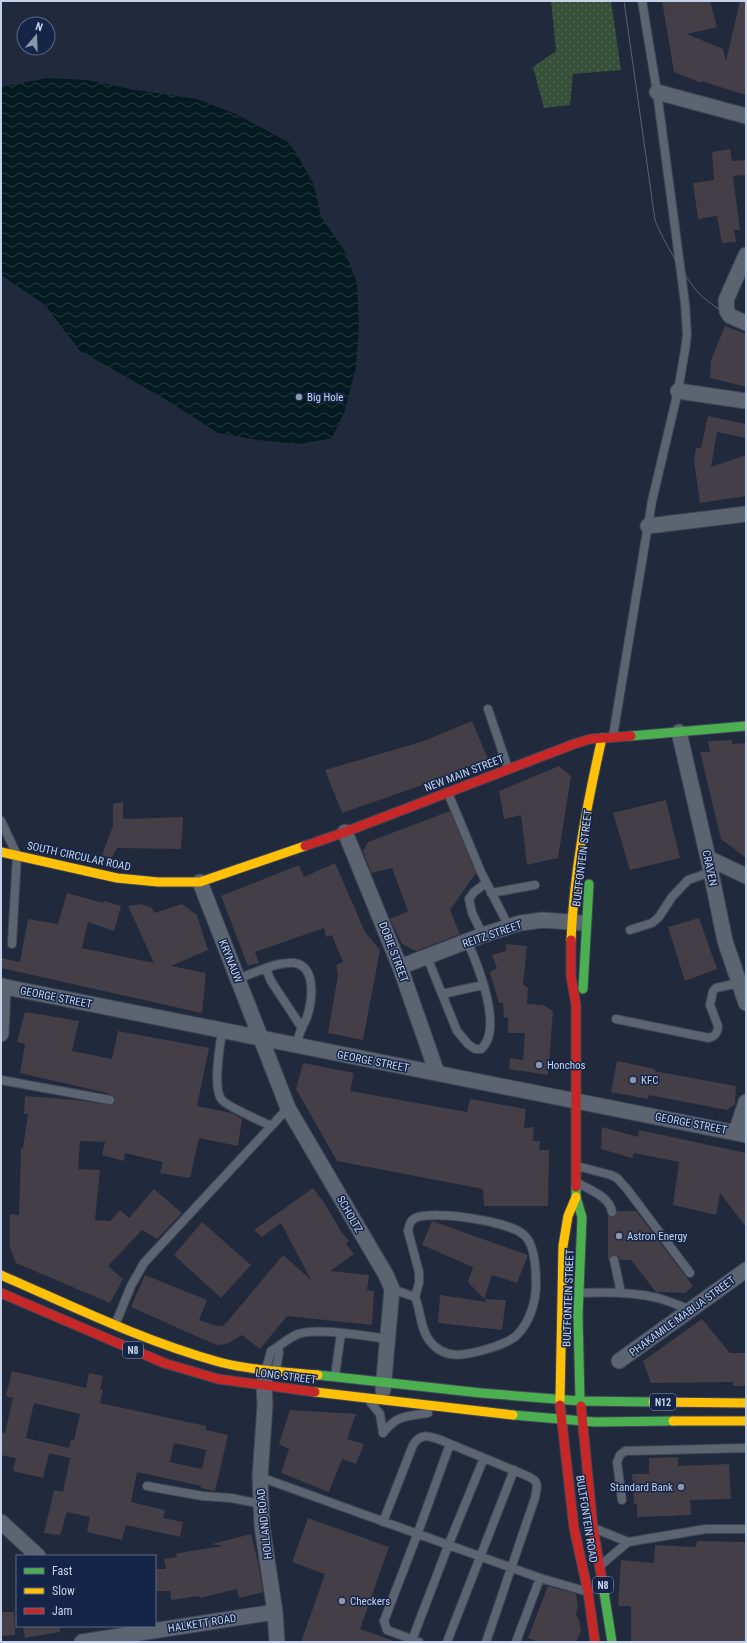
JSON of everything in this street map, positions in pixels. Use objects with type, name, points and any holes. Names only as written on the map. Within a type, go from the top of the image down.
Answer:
[{"type":"main road","name":"NEW MAIN STREET","points":[[200,882],[346,832],[590,739],[602,738],[612,741],[679,732],[746,726]]},
{"type":"main road","name":"BULTFONTEIN STREET","points":[[580,1401],[578,1316],[582,1217],[576,1197],[576,1005],[572,983],[573,922],[575,884],[581,838],[602,738]]},
{"type":"main road","name":"SOUTH CIRCULAR ROAD","points":[[1,852],[117,878],[158,882],[200,882]]},
{"type":"main road","name":"BULTFONTEIN STREET","points":[[576,1005],[583,988],[585,973],[590,874]]},
{"type":"main road","name":"BULTFONTEIN STREET","points":[[560,1400],[561,1296],[564,1232],[570,1208],[576,1197]]},
{"type":"main road","name":"LONG STREET","points":[[1,1275],[115,1326],[168,1346],[220,1362],[271,1370],[580,1401]]},
{"type":"main road","name":"LONG STREET","points":[[1,1293],[164,1363],[218,1379],[268,1387],[583,1421]]},
{"type":"main road","name":"BULTFONTEIN ROAD","points":[[560,1400],[574,1528],[588,1592],[596,1642]]},
{"type":"main road","name":"BULTFONTEIN ROAD","points":[[580,1401],[593,1528],[612,1642]]},
{"type":"main road","name":"N12","points":[[580,1401],[746,1403]]},
{"type":"main road","name":"N12","points":[[583,1421],[746,1421]]},
{"type":"street","points":[[657,92],[746,116]]},
{"type":"street","points":[[744,322],[730,316],[727,311],[726,300],[746,256]]},
{"type":"street","points":[[678,392],[746,401]]},
{"type":"street","points":[[648,526],[746,514]]},
{"type":"street","name":"CRAVEN","points":[[679,732],[710,865],[725,941],[746,1002]]},
{"type":"street","name":"DOBIE STREET","points":[[346,832],[400,967],[437,1073]]},
{"type":"street","points":[[710,865],[746,876]]},
{"type":"street","name":"KRYNAUW","points":[[200,882],[262,1039]]},
{"type":"street","name":"REITZ STREET","points":[[400,967],[483,935],[520,923],[543,920],[588,924]]},
{"type":"street","points":[[1,1034],[2,986]]},
{"type":"street","name":"GEORGE STREET","points":[[2,986],[741,1134]]},
{"type":"street","name":"SCHOLTZ","points":[[262,1039],[288,1108],[386,1275],[392,1289],[382,1399]]},
{"type":"street","points":[[741,1134],[746,1102]]},
{"type":"street","name":"PHAKAMILE MABIJA STREET","points":[[619,1361],[746,1270]]},
{"type":"street","name":"HOLLAND ROAD","points":[[271,1370],[265,1405],[260,1477],[262,1526],[276,1612],[278,1642]]},
{"type":"street","points":[[1,1522],[37,1555]]},
{"type":"street","name":"HALKETT ROAD","points":[[82,1642],[112,1635],[276,1612]]},
{"type":"lane","points":[[612,741],[652,500],[678,392],[687,335],[657,92],[642,1]]},
{"type":"lane","points":[[488,709],[508,769]]},
{"type":"lane","points":[[448,793],[480,872],[509,927]]},
{"type":"lane","points":[[1,821],[17,855],[12,944]]},
{"type":"lane","points":[[630,930],[652,923],[659,917],[672,896],[688,880],[710,865]]},
{"type":"lane","points":[[483,935],[472,913],[469,900],[474,892],[486,883]]},
{"type":"lane","points":[[491,893],[535,885]]},
{"type":"lane","points":[[427,957],[457,1031],[468,1044],[475,1049],[481,1049],[486,1045],[490,1036],[491,1024],[481,975],[467,941]]},
{"type":"lane","points":[[238,979],[283,963],[297,963],[306,967],[310,974],[310,1005],[307,1019],[302,1028],[296,1046]]},
{"type":"lane","points":[[266,969],[274,986],[302,1028]]},
{"type":"lane","points":[[616,1019],[709,1038],[715,1036],[718,1030],[710,1005],[713,991],[716,988],[739,983]]},
{"type":"lane","points":[[442,994],[483,985]]},
{"type":"lane","points":[[222,1031],[217,1079],[220,1098],[226,1104],[271,1126]]},
{"type":"lane","points":[[1,1080],[110,1100]]},
{"type":"lane","points":[[115,1326],[131,1286],[144,1263],[288,1108]]},
{"type":"lane","points":[[576,1166],[611,1174],[617,1178],[627,1189],[690,1273]]},
{"type":"lane","points":[[576,1181],[605,1199],[611,1205],[612,1212]]},
{"type":"lane","points":[[392,1289],[415,1297],[419,1305],[423,1327],[428,1339],[436,1349],[451,1354],[467,1355],[501,1344],[516,1336],[523,1328],[531,1312],[536,1291],[536,1266],[531,1248],[525,1236],[514,1229],[491,1222],[438,1216],[425,1216],[414,1219],[409,1224],[408,1230],[419,1272],[419,1283],[415,1297]]},
{"type":"lane","points":[[614,1260],[621,1293]]},
{"type":"lane","points":[[579,1293],[621,1293],[659,1298],[691,1310]]},
{"type":"lane","points":[[271,1370],[271,1351],[291,1337],[299,1334],[313,1332],[341,1333],[388,1339]]},
{"type":"lane","points":[[335,1376],[341,1333]]},
{"type":"lane","points":[[358,1396],[367,1399],[377,1408],[382,1420],[383,1433],[396,1419],[452,1408]]},
{"type":"lane","points":[[383,1522],[413,1445],[417,1439],[421,1437],[430,1436],[450,1444],[532,1478],[538,1484],[535,1498],[512,1568],[486,1642]]},
{"type":"lane","points":[[450,1444],[384,1621],[387,1630],[416,1641],[448,1546],[484,1458]]},
{"type":"lane","points":[[622,1500],[617,1462],[620,1455],[625,1451],[746,1448]]},
{"type":"lane","points":[[447,1642],[479,1556],[514,1470]]},
{"type":"lane","points":[[260,1477],[448,1546],[540,1578],[588,1592]]},
{"type":"lane","points":[[146,1486],[202,1496],[231,1498],[261,1504]]},
{"type":"lane","points":[[593,1528],[628,1542]]},
{"type":"lane","points":[[600,1565],[628,1542],[706,1529],[746,1529]]},
{"type":"lane","points":[[516,1642],[540,1578]]},
{"type":"green space","points":[[551,1],[611,1],[621,70],[573,74],[570,105],[544,108],[533,67],[556,51]]},
{"type":"water","points":[[47,78],[87,80],[135,90],[197,99],[238,115],[288,142],[298,156],[314,185],[321,217],[344,250],[357,283],[359,325],[356,368],[344,413],[332,438],[300,444],[257,440],[218,433],[165,399],[80,351],[45,305],[1,275],[1,87]]},
{"type":"building","points":[[662,1],[710,1],[717,27],[687,34],[723,49],[726,61],[740,1],[746,1],[746,95],[701,81],[701,83],[674,72]]},
{"type":"building","points":[[730,149],[732,161],[746,160],[746,175],[733,176],[740,230],[734,230],[736,242],[722,243],[717,216],[698,219],[693,183],[714,180],[712,152]]},
{"type":"building","points":[[725,326],[746,334],[746,387],[710,378],[711,360]]},
{"type":"building","points":[[708,416],[746,424],[746,438],[717,432],[711,467],[746,455],[746,496],[700,503],[694,460],[696,448],[701,448]]},
{"type":"building","points":[[472,721],[488,759],[437,780],[342,813],[325,770],[424,741]]},
{"type":"building","points":[[732,740],[732,744],[746,743],[746,858],[721,839],[700,752],[710,752],[708,741]]},
{"type":"building","points":[[559,766],[571,776],[558,858],[527,865],[521,815],[504,819],[499,791]]},
{"type":"building","points":[[666,800],[680,858],[630,870],[613,813]]},
{"type":"building","points":[[123,802],[123,819],[183,817],[181,849],[117,848],[111,859],[102,855],[113,826],[113,804]]},
{"type":"building","points":[[450,811],[476,873],[450,910],[460,934],[416,951],[402,944],[390,919],[408,911],[392,868],[371,873],[363,851],[368,842]]},
{"type":"building","points":[[335,863],[365,932],[380,950],[363,1040],[328,1033],[338,975],[336,965],[343,962],[332,935],[326,937],[324,928],[255,952],[259,963],[248,966],[221,896],[299,865],[304,877]]},
{"type":"building","points":[[67,893],[103,903],[104,901],[121,906],[114,931],[88,922],[82,948],[154,963],[128,906],[141,904],[152,908],[154,913],[182,904],[197,915],[208,950],[171,966],[206,973],[202,1013],[1,968],[1,958],[20,962],[28,919],[58,924]]},
{"type":"building","points":[[699,918],[717,969],[685,981],[668,927]]},
{"type":"building","points":[[506,944],[527,946],[523,984],[528,988],[527,1004],[543,1005],[553,1011],[548,1075],[509,1069],[510,1058],[523,1060],[525,1033],[508,1033],[508,1017],[504,1018],[503,1003],[499,1003],[490,972],[497,968],[492,955],[506,951]]},
{"type":"building","points":[[25,1012],[79,1021],[72,1051],[112,1059],[118,1031],[209,1048],[197,1106],[232,1113],[242,1119],[238,1146],[199,1138],[190,1178],[160,1173],[163,1162],[125,1153],[124,1161],[102,1155],[105,1142],[80,1141],[78,1169],[100,1170],[95,1220],[110,1221],[120,1210],[129,1218],[154,1189],[182,1213],[157,1239],[142,1230],[108,1266],[123,1279],[110,1303],[16,1263],[10,1248],[10,1214],[19,1215],[21,1148],[23,1148],[28,1114],[24,1114],[25,1096],[77,1100],[109,1105],[114,1104],[115,1101],[114,1096],[107,1093],[20,1073],[25,1044],[17,1042]]},
{"type":"building","points":[[617,1061],[655,1069],[654,1071],[736,1086],[735,1104],[727,1110],[649,1095],[648,1099],[611,1092]]},
{"type":"building","points":[[303,1063],[354,1073],[350,1091],[467,1112],[470,1099],[526,1109],[524,1128],[534,1127],[533,1141],[540,1141],[539,1150],[549,1150],[548,1206],[484,1206],[483,1189],[337,1161],[296,1089]]},
{"type":"building","points":[[602,1127],[638,1137],[639,1130],[746,1153],[746,1227],[720,1193],[716,1215],[673,1205],[679,1162],[634,1153],[632,1158],[601,1149]]},
{"type":"building","points":[[313,1188],[325,1204],[342,1233],[349,1241],[346,1244],[354,1254],[330,1271],[369,1275],[367,1290],[374,1291],[372,1325],[287,1316],[260,1349],[242,1335],[227,1344],[216,1345],[131,1307],[145,1275],[207,1300],[199,1320],[217,1326],[222,1326],[283,1255],[311,1280],[281,1223],[262,1237],[254,1230]]},
{"type":"building","points":[[617,1211],[636,1211],[693,1286],[685,1293],[656,1292],[631,1260],[620,1260],[618,1256],[613,1255],[608,1260],[608,1215],[614,1217]]},
{"type":"building","points":[[432,1221],[528,1255],[517,1283],[492,1275],[484,1299],[468,1282],[473,1267],[422,1245]]},
{"type":"building","points":[[202,1222],[251,1265],[221,1298],[174,1255]]},
{"type":"building","points":[[440,1295],[487,1302],[484,1299],[506,1300],[502,1330],[438,1323]]},
{"type":"building","points":[[702,1319],[730,1353],[746,1353],[746,1386],[733,1386],[733,1382],[651,1383],[643,1361]]},
{"type":"building","points":[[12,1371],[86,1388],[89,1373],[103,1376],[100,1390],[103,1390],[100,1403],[206,1426],[206,1430],[228,1435],[215,1491],[201,1488],[201,1486],[137,1472],[131,1502],[165,1510],[163,1518],[183,1522],[180,1537],[126,1525],[122,1540],[87,1532],[90,1517],[67,1512],[60,1535],[44,1533],[54,1490],[63,1492],[70,1458],[49,1453],[43,1478],[13,1471],[16,1458],[1,1455],[1,1432],[5,1433],[13,1398],[6,1396]],"holes":[[[34,1403],[80,1414],[74,1440],[71,1439],[69,1448],[26,1438]],[[174,1443],[206,1450],[202,1469],[170,1462]]]},
{"type":"building","points":[[290,1410],[356,1414],[347,1439],[364,1444],[356,1464],[342,1459],[329,1492],[281,1473],[289,1449],[279,1444]]},
{"type":"building","name":"Standard Bank","points":[[678,1457],[678,1466],[729,1464],[731,1499],[690,1500],[691,1515],[637,1517],[637,1504],[634,1504],[632,1474],[649,1474],[649,1458]]},
{"type":"building","name":"Checkers","points":[[308,1518],[389,1547],[360,1629],[392,1640],[391,1642],[301,1642],[325,1574],[292,1562]]},
{"type":"building","points":[[251,1534],[263,1592],[239,1598],[237,1589],[200,1598],[199,1596],[171,1600],[170,1591],[156,1591],[156,1569],[166,1569],[164,1559],[177,1557],[176,1554],[184,1552],[223,1546],[212,1544]]},
{"type":"building","points":[[697,1541],[746,1542],[746,1642],[631,1642],[631,1606],[619,1606],[618,1604],[621,1560],[654,1563],[655,1545],[696,1547]]},
{"type":"building","points":[[548,1586],[576,1594],[578,1607],[576,1615],[579,1620],[581,1630],[576,1642],[538,1642],[528,1638]]},
{"type":"building","points":[[1,1612],[14,1612],[15,1635],[1,1636]]},
{"type":"building","points":[[23,1627],[60,1627],[60,1632],[25,1638]]},
{"type":"tram line","points":[[624,1],[655,220],[676,262],[698,292],[719,309],[746,324]]},
{"type":"traffic: fast","points":[[631,736],[746,726]]},
{"type":"traffic: fast","points":[[583,989],[589,884]]},
{"type":"traffic: fast","points":[[576,1187],[576,1197],[582,1217],[578,1315],[580,1401]]},
{"type":"traffic: fast","points":[[318,1375],[481,1393],[580,1401],[653,1402]]},
{"type":"traffic: fast","points":[[513,1415],[595,1422],[673,1421]]},
{"type":"traffic: fast","points":[[603,1586],[612,1642]]},
{"type":"traffic: slow","points":[[571,940],[578,863],[591,788],[602,738]]},
{"type":"traffic: slow","points":[[1,852],[117,878],[158,882],[200,882],[305,846]]},
{"type":"traffic: slow","points":[[560,1400],[563,1246],[568,1216],[576,1197]]},
{"type":"traffic: slow","points":[[1,1275],[108,1322],[191,1354],[243,1367],[318,1375]]},
{"type":"traffic: slow","points":[[315,1392],[513,1415]]},
{"type":"traffic: slow","points":[[653,1402],[746,1403]]},
{"type":"traffic: slow","points":[[673,1421],[746,1421]]},
{"type":"traffic: jam","points":[[305,846],[574,744],[590,739],[631,736]]},
{"type":"traffic: jam","points":[[571,940],[571,976],[576,1005],[576,1187]]},
{"type":"traffic: jam","points":[[1,1293],[164,1363],[218,1379],[315,1392]]},
{"type":"traffic: jam","points":[[560,1405],[574,1528],[588,1592],[595,1642]]},
{"type":"traffic: jam","points":[[581,1406],[593,1528],[603,1586]]},
{"type":"place","name":"Big Hole","points":[[299,397]]},
{"type":"place","name":"Honchos","points":[[539,1065]]},
{"type":"place","name":"KFC","points":[[633,1080]]},
{"type":"place","name":"Astron Energy","points":[[619,1236]]},
{"type":"place","name":"Standard Bank","points":[[681,1487]]},
{"type":"place","name":"Checkers","points":[[342,1601]]}]
